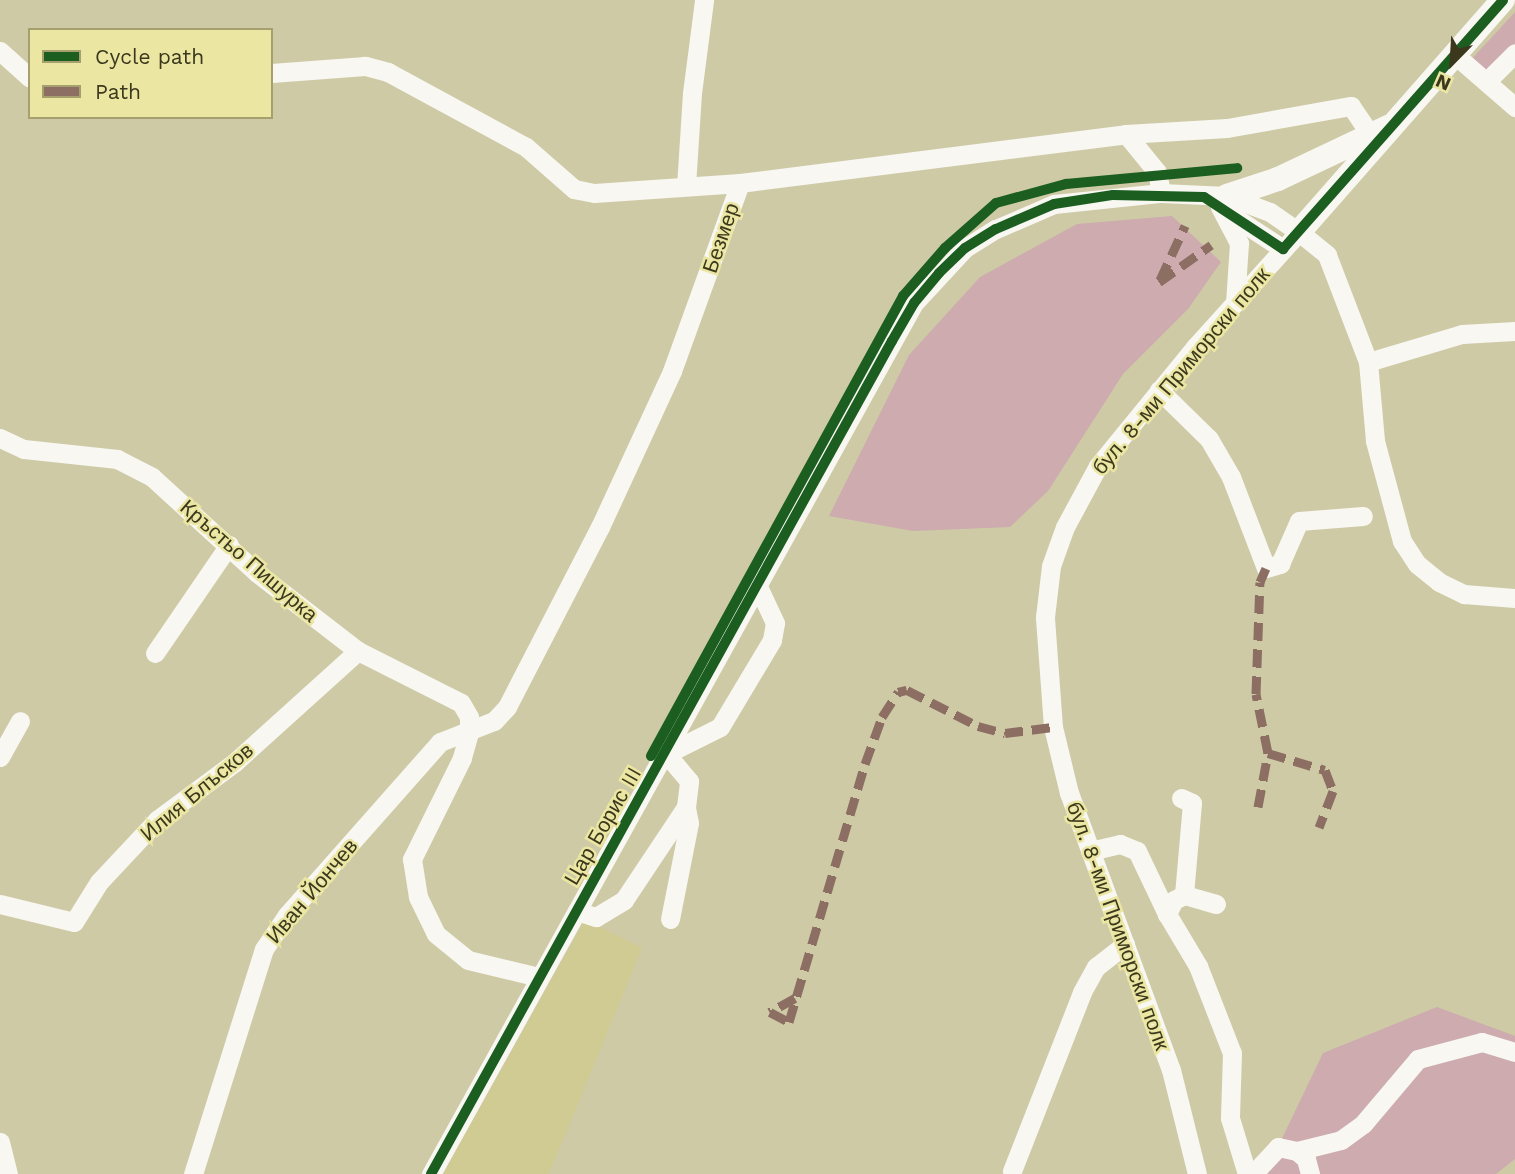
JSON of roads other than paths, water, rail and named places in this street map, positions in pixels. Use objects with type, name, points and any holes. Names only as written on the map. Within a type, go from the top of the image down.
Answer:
[{"type":"main road","name":"бул. 8-ми Приморски полк","points":[[1291,241],[1401,121],[1454,54],[1503,0]]},
{"type":"main road","points":[[1217,200],[1278,179],[1401,121]]},
{"type":"street","points":[[686,186],[704,0]]},
{"type":"street","points":[[0,51],[28,76]]},
{"type":"street","points":[[1488,80],[1515,52]]},
{"type":"street","points":[[1454,54],[1488,80],[1515,107]]},
{"type":"street","name":"Безмер","points":[[273,73],[365,66],[388,72],[526,147],[575,189],[594,193],[740,183],[691,324],[600,527],[507,707],[494,721],[469,733]]},
{"type":"street","points":[[740,183],[1126,134],[1227,128],[1350,106],[1371,136]]},
{"type":"street","points":[[1126,134],[1157,172],[1161,193]]},
{"type":"street","name":"Цар Борис III","points":[[431,1174],[914,303],[965,248],[996,229],[1054,204],[1161,193],[1217,200],[1269,212],[1291,241],[1327,255],[1368,362],[1375,441],[1402,541],[1417,564],[1439,582],[1464,594],[1515,598]]},
{"type":"street","points":[[1217,200],[1239,243],[1235,303]]},
{"type":"street","name":"бул. 8-ми Приморски полк","points":[[1197,1174],[1171,1070],[1069,793],[1053,727],[1045,617],[1051,566],[1081,495],[1159,390],[1291,241]]},
{"type":"street","points":[[1368,362],[1462,334],[1515,331]]},
{"type":"street","points":[[1159,390],[1209,439],[1231,477],[1266,568],[1280,564],[1299,521],[1363,516]]},
{"type":"street","name":"Кръстьо Пишурка","points":[[0,438],[24,449],[117,459],[152,477],[257,573],[358,651],[461,703],[469,717],[469,733]]},
{"type":"street","points":[[155,653],[229,545]]},
{"type":"street","points":[[670,919],[689,823],[686,807],[689,780],[666,754],[720,727],[772,640],[775,623],[758,587]]},
{"type":"street","name":"Илия Блъсков","points":[[0,904],[74,922],[99,882],[157,820],[235,762],[358,651]]},
{"type":"street","points":[[0,757],[20,721]]},
{"type":"street","points":[[469,733],[462,758],[417,844],[412,859],[418,897],[436,934],[458,953],[485,967],[539,977]]},
{"type":"street","name":"Иван Йончев","points":[[193,1174],[264,949],[287,915],[440,742],[469,733]]},
{"type":"street","points":[[1181,798],[1192,803],[1184,895]]},
{"type":"street","points":[[576,911],[597,917],[624,901],[686,807]]},
{"type":"street","points":[[1090,851],[1120,844],[1138,850],[1167,914],[1198,965],[1232,1054],[1230,1118],[1247,1174]]},
{"type":"street","points":[[1167,914],[1174,900],[1184,895],[1216,904]]},
{"type":"street","points":[[1012,1171],[1082,992],[1096,967],[1125,944]]},
{"type":"street","points":[[1253,1174],[1273,1149],[1297,1151],[1341,1140],[1363,1124],[1418,1059],[1482,1042],[1515,1052]]},
{"type":"street","points":[[0,1142],[8,1174]]},
{"type":"street","points":[[1297,1151],[1306,1159],[1310,1174]]}]
